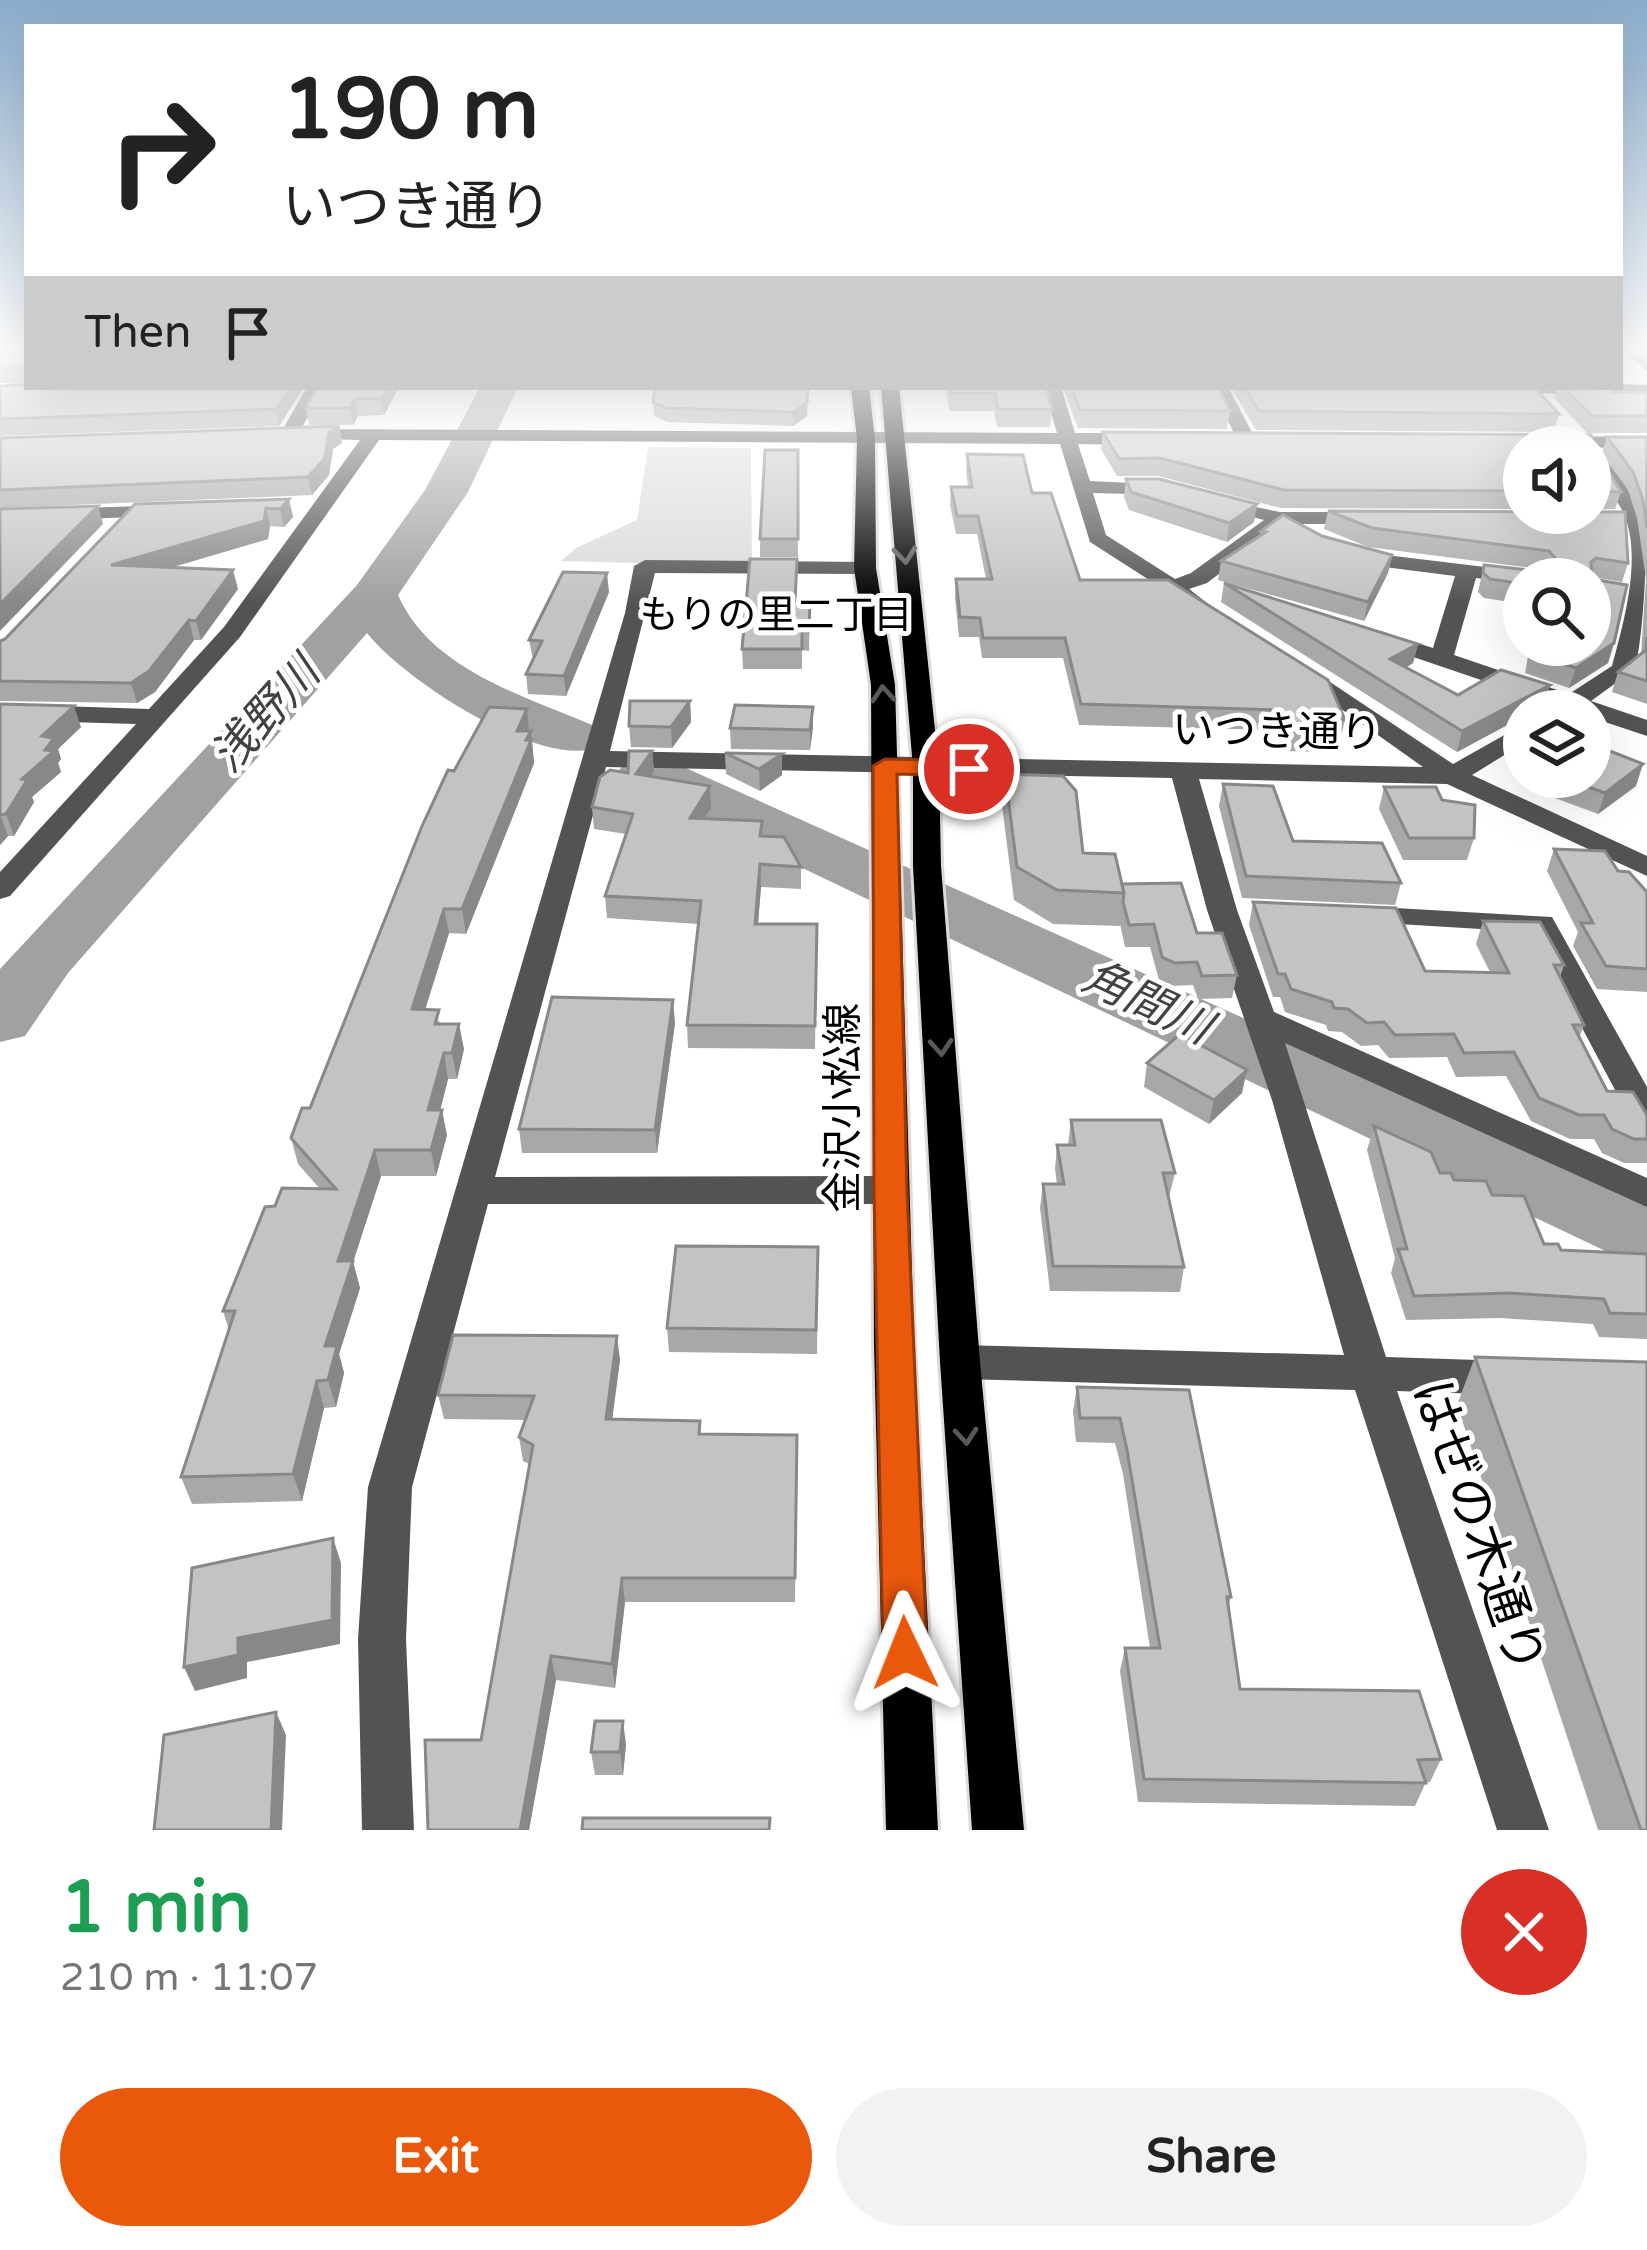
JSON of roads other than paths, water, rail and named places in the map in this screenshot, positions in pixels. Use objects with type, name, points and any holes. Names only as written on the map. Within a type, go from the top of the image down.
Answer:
[{"type":"main road","name":"金沢小松線","points":[[865,433],[865,568],[883,685],[890,914],[890,1190],[912,1830]]},
{"type":"main road","points":[[894,433],[926,768],[927,866],[960,1363],[998,1830]]},
{"type":"street","points":[[266,435],[315,433]]},
{"type":"street","points":[[0,890],[232,632],[311,506],[374,433]]},
{"type":"street","points":[[522,433],[1157,439]]},
{"type":"street","points":[[1066,433],[1097,538],[1223,622]]},
{"type":"street","points":[[1244,433],[1247,440]]},
{"type":"street","points":[[1225,440],[1271,440]]},
{"type":"street","points":[[1611,446],[1647,443]]},
{"type":"street","points":[[1591,690],[1623,669],[1643,597],[1642,535],[1626,497],[1611,480]]},
{"type":"street","points":[[1083,487],[1157,486],[1179,492]]},
{"type":"street","points":[[1202,497],[1280,518],[1399,518]]},
{"type":"street","points":[[0,517],[123,521],[179,510]]},
{"type":"street","points":[[1174,586],[1199,578],[1280,518]]},
{"type":"street","points":[[1280,518],[1294,532],[1352,556],[1503,574]]},
{"type":"street","points":[[1613,520],[1637,520]]},
{"type":"street","points":[[388,1830],[382,1640],[390,1487],[645,566],[865,568]]},
{"type":"street","points":[[1442,657],[1468,568]]},
{"type":"street","points":[[1174,586],[1228,592]]},
{"type":"street","points":[[1611,592],[1643,597]]},
{"type":"street","points":[[1362,633],[1526,690]]},
{"type":"street","points":[[1282,658],[1452,776],[1503,745]]},
{"type":"street","points":[[0,712],[156,717]]},
{"type":"street","points":[[1611,718],[1647,728]]},
{"type":"street","name":"いつき通り","points":[[593,758],[1452,776],[1647,867]]},
{"type":"street","points":[[1184,773],[1222,910],[1284,1086],[1370,1373],[1555,1379]]},
{"type":"street","points":[[1222,910],[1258,911]]},
{"type":"street","points":[[1328,914],[1541,923],[1647,1118]]},
{"type":"street","points":[[1263,1029],[1647,1193]]},
{"type":"street","points":[[473,1191],[890,1190]]},
{"type":"street","name":"はぜの木通り","points":[[960,1363],[1370,1373],[1523,1830]]},
{"type":"waterway","name":"浅野川","points":[[374,595],[446,492],[476,433]]},
{"type":"waterway","name":"浅野川","points":[[0,1019],[44,958],[374,595]]},
{"type":"waterway","name":"角間川","points":[[374,595],[384,621],[427,665],[486,699],[572,737]]},
{"type":"waterway","name":"角間川","points":[[647,772],[1647,1235]]},
{"type":"district","name":"もりの里二丁目","points":[[776,615]]}]
